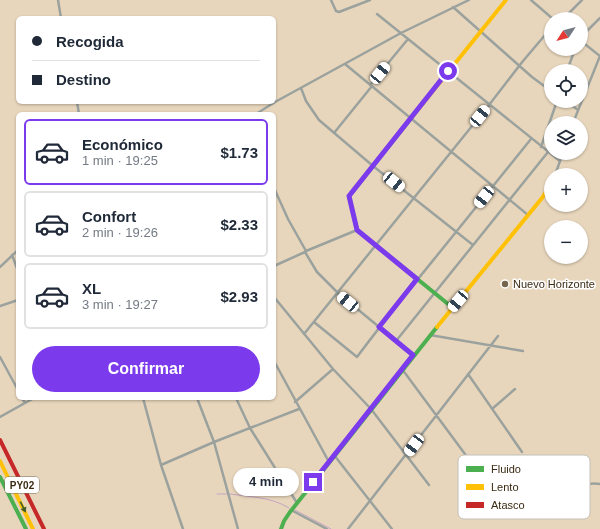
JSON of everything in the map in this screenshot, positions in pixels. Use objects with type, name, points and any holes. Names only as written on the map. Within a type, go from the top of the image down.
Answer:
[{"type":"main road","points":[[453,308],[357,230],[349,196],[506,0]]},
{"type":"main road","points":[[281,529],[284,521],[297,502],[413,355],[544,195]]},
{"type":"main road","name":"PY02","points":[[0,440],[44,529]]},
{"type":"main road","name":"PY02","points":[[0,461],[33,529]]},
{"type":"main road","points":[[0,477],[26,529]]},
{"type":"street","points":[[58,0],[61,16]]},
{"type":"street","points":[[331,0],[336,11],[339,12],[370,0]]},
{"type":"street","points":[[276,101],[401,33],[469,0]]},
{"type":"street","points":[[531,0],[545,12]]},
{"type":"street","points":[[570,12],[582,0]]},
{"type":"street","points":[[453,7],[519,66],[544,86]]},
{"type":"street","points":[[377,14],[544,149]]},
{"type":"street","points":[[588,30],[600,18]]},
{"type":"street","points":[[304,334],[544,36]]},
{"type":"street","points":[[334,133],[408,39]]},
{"type":"street","points":[[576,116],[600,56],[588,47]]},
{"type":"street","points":[[344,64],[452,151],[528,215]]},
{"type":"street","points":[[301,88],[312,112],[319,120],[373,166],[473,245]]},
{"type":"street","points":[[259,112],[272,104]]},
{"type":"street","points":[[541,147],[555,108]]},
{"type":"street","points":[[314,322],[357,356],[417,279],[531,139]]},
{"type":"street","points":[[396,341],[544,157]]},
{"type":"street","points":[[557,168],[560,161]]},
{"type":"street","points":[[276,192],[288,219],[317,272],[338,293],[413,355]]},
{"type":"street","points":[[276,265],[357,230]]},
{"type":"street","points":[[0,267],[16,252]]},
{"type":"street","points":[[12,255],[16,266]]},
{"type":"street","points":[[276,299],[333,369],[371,409],[429,485]]},
{"type":"street","points":[[0,306],[16,301]]},
{"type":"street","points":[[430,335],[523,351]]},
{"type":"street","points":[[348,529],[498,336]]},
{"type":"street","points":[[0,357],[16,386]]},
{"type":"street","points":[[276,365],[329,462]]},
{"type":"street","points":[[295,402],[333,369]]},
{"type":"street","points":[[402,369],[466,455]]},
{"type":"street","points":[[468,374],[522,452]]},
{"type":"street","points":[[492,409],[515,389]]},
{"type":"street","points":[[0,417],[30,400]]},
{"type":"street","points":[[145,400],[161,465],[183,529]]},
{"type":"street","points":[[198,400],[214,442],[238,529]]},
{"type":"street","points":[[237,400],[250,428],[297,502]]},
{"type":"street","points":[[161,465],[214,442],[299,409]]},
{"type":"street","points":[[334,456],[392,529]]},
{"type":"street","points":[[590,484],[600,484]]},
{"type":"street","points":[[291,510],[327,529]]},
{"type":"waterway","points":[[217,494],[227,494]]},
{"type":"waterway","points":[[230,494],[268,500],[282,504],[289,508]]},
{"type":"waterway","points":[[295,510],[331,529]]},
{"type":"traffic: fast","points":[[412,117],[349,196],[357,230],[453,308]]},
{"type":"traffic: fast","points":[[281,529],[290,512],[437,327]]},
{"type":"traffic: fast","points":[[0,477],[26,529]]},
{"type":"traffic: slow","points":[[412,117],[506,0]]},
{"type":"traffic: slow","points":[[437,327],[544,195]]},
{"type":"traffic: slow","points":[[0,461],[33,529]]},
{"type":"traffic: jam","points":[[0,440],[44,529]]},
{"type":"place","name":"Nuevo Horizonte","points":[[505,284]]},
{"type":"route","points":[[313,482],[413,355],[379,327],[417,279],[357,230],[349,196],[448,71]]}]
